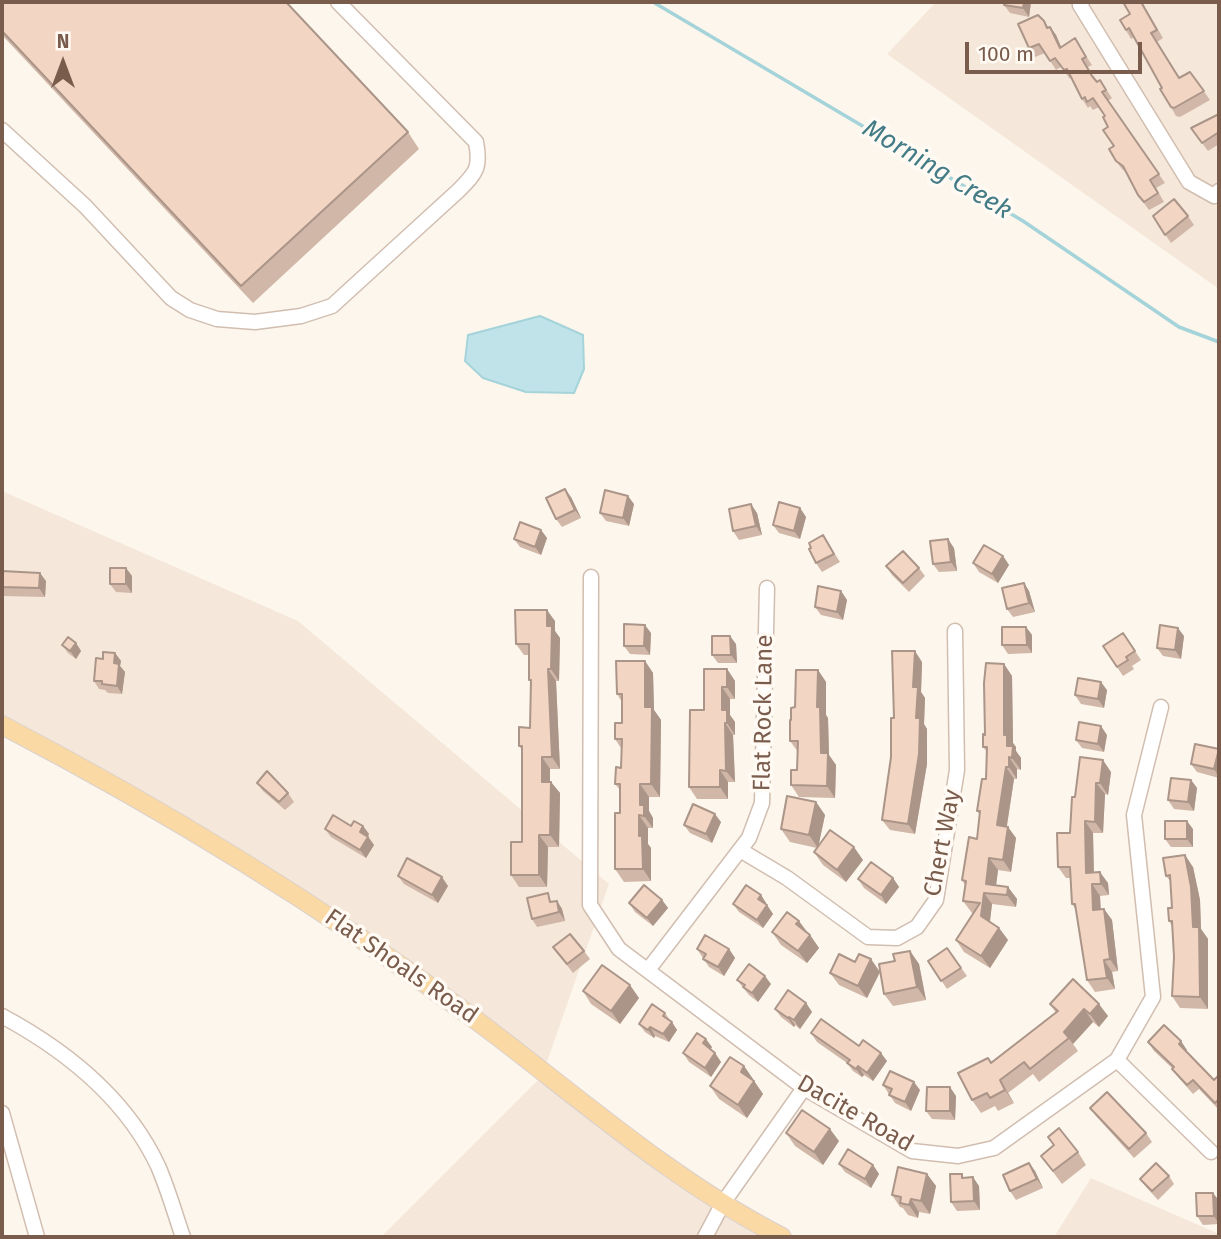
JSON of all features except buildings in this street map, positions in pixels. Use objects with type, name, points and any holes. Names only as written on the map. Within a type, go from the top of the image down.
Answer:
[{"type":"main road","name":"Flat Shoals Road","points":[[2,725],[94,773],[228,851],[358,935],[464,1011],[668,1165],[723,1203],[782,1237]]},
{"type":"street","points":[[2,130],[85,206],[155,282],[190,310],[217,319],[255,322],[302,316],[332,306],[458,191],[473,175],[480,161],[477,142],[338,2]]},
{"type":"street","points":[[1082,2],[1080,5],[1189,183],[1214,196],[1219,191]]},
{"type":"street","name":"Dacite Road","points":[[591,577],[590,905],[619,949],[804,1088],[912,1151],[958,1156],[994,1148],[1117,1060],[1153,997],[1134,815],[1161,707]]},
{"type":"street","name":"Flat Rock Lane","points":[[648,970],[740,850],[748,838],[762,803],[767,588]]},
{"type":"street","name":"Chert Way","points":[[740,850],[787,878],[869,937],[897,938],[917,927],[936,900],[957,770],[956,631]]},
{"type":"street","points":[[2,1016],[36,1034],[100,1084],[132,1122],[158,1167],[183,1237]]},
{"type":"street","points":[[1117,1060],[1211,1152]]},
{"type":"street","points":[[705,1237],[723,1203],[804,1088]]},
{"type":"street","points":[[2,1113],[37,1237]]},
{"type":"shaded area","points":[[936,2],[1219,2],[1219,289],[887,54]]},
{"type":"shaded area","points":[[2,491],[298,621],[609,884],[541,1079],[777,1237],[381,1237],[540,1078],[213,847],[2,725]]},
{"type":"shaded area","points":[[1091,1178],[1219,1234],[1219,1237],[1054,1237]]},
{"type":"water","points":[[540,316],[583,335],[584,369],[574,393],[526,392],[483,378],[465,361],[468,335]]},
{"type":"waterway","name":"Morning Creek","points":[[653,2],[1023,221],[1179,327],[1219,342]]}]
